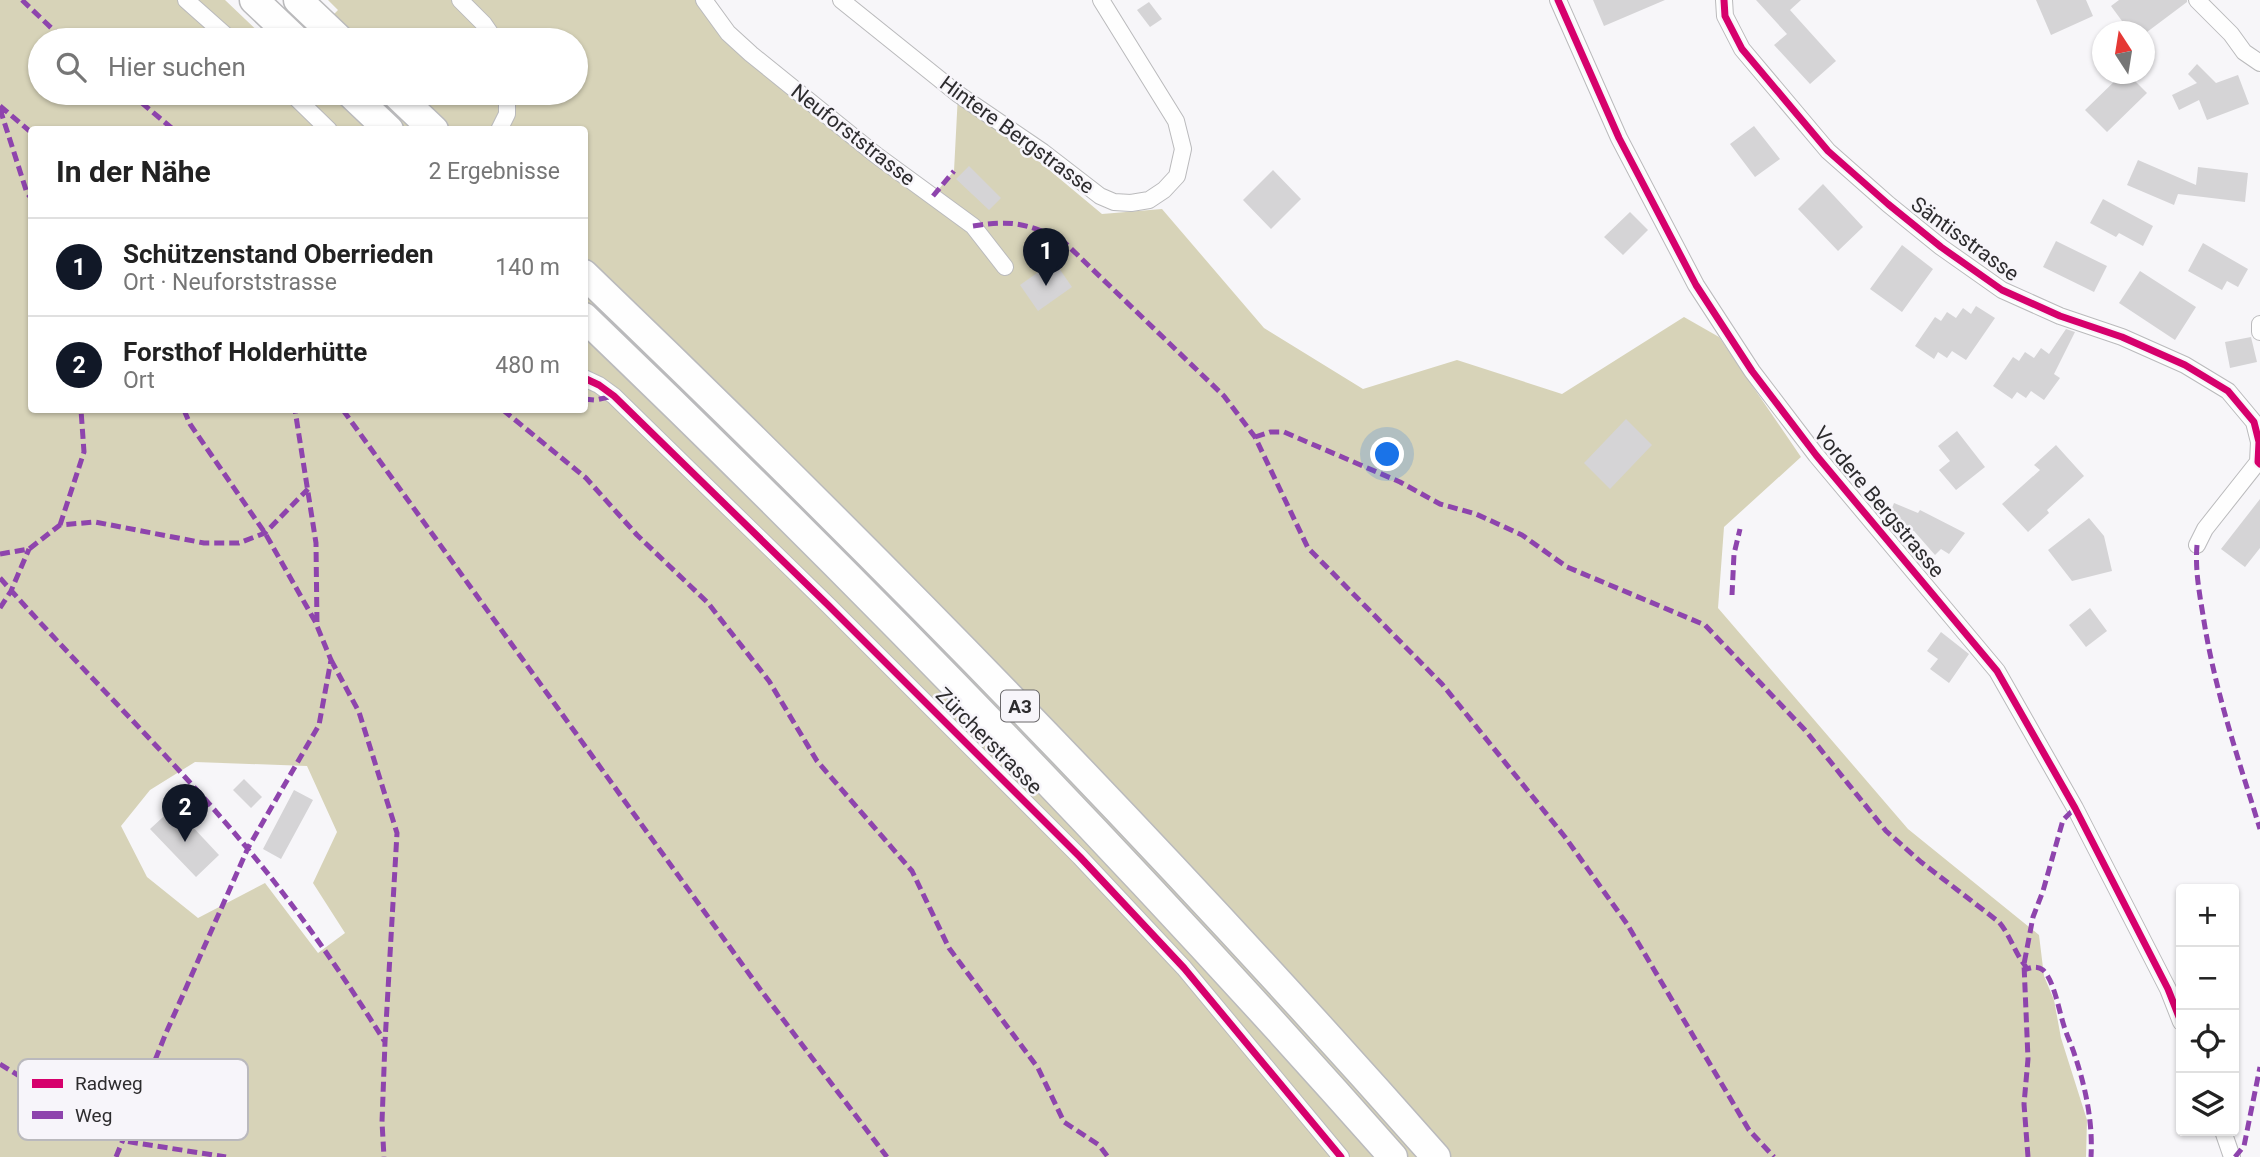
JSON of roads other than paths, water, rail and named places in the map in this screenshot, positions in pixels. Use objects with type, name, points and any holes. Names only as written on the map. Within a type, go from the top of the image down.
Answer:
[{"type":"highway","points":[[254,0],[283,28]]},
{"type":"highway","points":[[298,0],[328,28]]},
{"type":"highway","points":[[363,105],[385,126]]},
{"type":"highway","points":[[408,105],[430,126]]},
{"type":"highway","name":"A3","points":[[588,278],[824,507],[1061,748],[1215,911],[1436,1157]]},
{"type":"highway","name":"A3","points":[[588,321],[809,536],[1052,785],[1393,1157]]},
{"type":"street","points":[[186,0],[218,28]]},
{"type":"street","points":[[460,0],[487,28]]},
{"type":"street","name":"Neuforststrasse","points":[[704,0],[728,33],[751,54],[876,155],[973,226],[1005,267]]},
{"type":"street","name":"Hintere Bergstrasse","points":[[841,0],[958,94],[1043,152],[1100,196],[1114,202],[1149,200],[1164,190],[1177,176],[1183,149],[1177,121],[1101,0]]},
{"type":"street","name":"Vordere Bergstrasse","points":[[1558,0],[1619,138],[1696,285],[1752,371],[1816,455],[1997,671],[2087,832],[2176,1010]]},
{"type":"street","name":"Säntisstrasse","points":[[1724,0],[1725,16],[1742,49],[1828,150],[1888,204],[1941,247],[2002,290],[2185,365],[2228,391],[2254,422],[2259,442],[2259,463]]},
{"type":"street","points":[[2197,0],[2231,34],[2244,52],[2260,63]]},
{"type":"street","points":[[303,105],[325,126]]},
{"type":"street","points":[[501,126],[507,114],[507,105]]},
{"type":"street","points":[[2260,324],[2260,332]]},
{"type":"street","name":"Zürcherstrasse","points":[[588,380],[599,384],[624,406],[1080,857],[1184,968],[1340,1157]]},
{"type":"street","points":[[2197,545],[2205,528],[2259,463]]},
{"type":"street","points":[[2224,1136],[2232,1157]]},
{"type":"place","name":"Schützenstand Oberrieden","points":[[1046,286]]},
{"type":"place","name":"Forsthof Holderhütte","points":[[185,842]]}]
